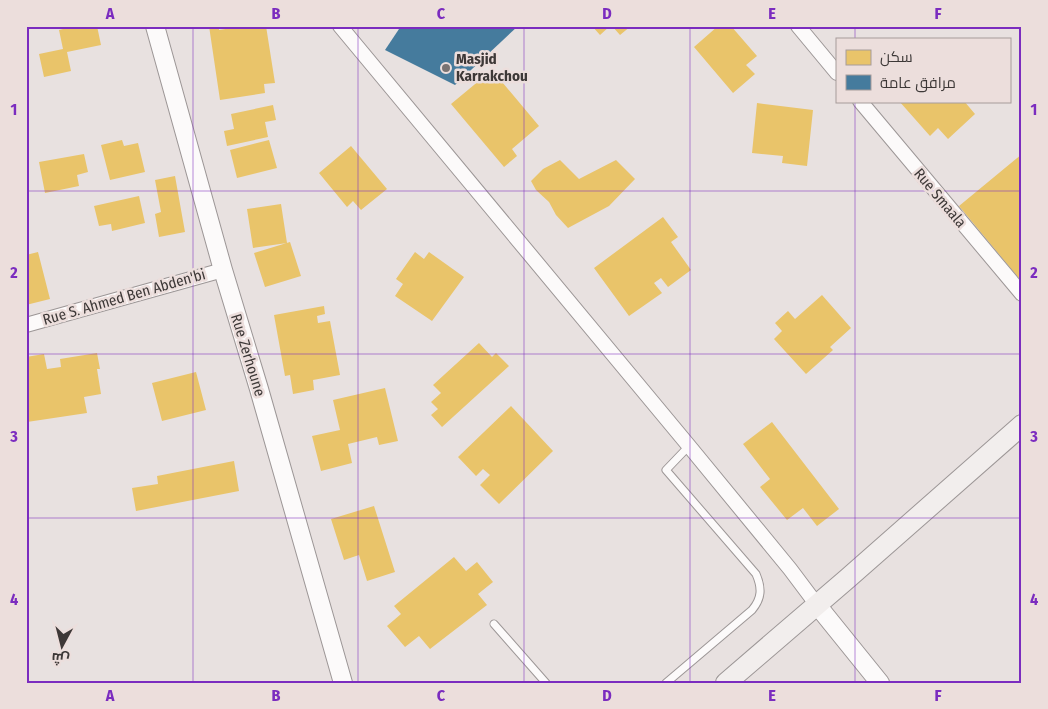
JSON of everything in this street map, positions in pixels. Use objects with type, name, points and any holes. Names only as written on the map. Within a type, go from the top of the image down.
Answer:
[{"type":"main road","points":[[726,683],[1022,425]]},
{"type":"street","name":"Rue Zerhoune","points":[[155,26],[222,270],[259,389],[344,683]]},
{"type":"street","points":[[340,26],[689,446],[880,683]]},
{"type":"street","points":[[798,26],[836,72]]},
{"type":"street","name":"Rue Smaala","points":[[861,102],[1022,294]]},
{"type":"street","name":"Rue S. Ahmed Ben Abden'bi","points":[[26,324],[222,270]]},
{"type":"lane","points":[[666,683],[752,610],[758,604],[761,595],[760,584],[756,574],[666,470],[689,446]]},
{"type":"lane","points":[[494,624],[546,683]]},
{"type":"building: سكن","points":[[75,26],[97,26],[101,45],[67,52],[71,71],[44,77],[39,54],[63,49],[59,30]]},
{"type":"building: سكن","points":[[209,26],[219,26],[219,30],[245,26],[266,26],[275,83],[264,84],[265,93],[220,100]]},
{"type":"building: سكن","points":[[592,26],[610,26],[600,35]]},
{"type":"building: سكن","points":[[612,26],[631,26],[620,35]]},
{"type":"building: سكن","points":[[718,26],[731,26],[757,56],[746,65],[755,74],[733,93],[694,47]]},
{"type":"building: سكن","points":[[492,70],[539,126],[512,149],[517,156],[504,167],[451,104]]},
{"type":"building: سكن","points":[[900,102],[965,102],[975,114],[948,139],[938,128],[930,136]]},
{"type":"building: سكن","points":[[757,103],[813,110],[807,166],[782,163],[783,156],[752,153]]},
{"type":"building: سكن","points":[[273,105],[276,120],[265,122],[268,137],[227,146],[224,131],[234,129],[231,114]]},
{"type":"building: سكن","points":[[122,140],[124,146],[138,143],[145,172],[110,180],[101,145]]},
{"type":"building: سكن","points":[[269,140],[277,168],[237,178],[230,150]]},
{"type":"building: سكن","points":[[351,146],[387,189],[361,210],[353,201],[347,207],[319,173]]},
{"type":"building: سكن","points":[[84,154],[88,172],[77,175],[79,186],[45,193],[39,162]]},
{"type":"building: سكن","points":[[1022,154],[1022,282],[959,206]]},
{"type":"building: سكن","points":[[560,160],[579,179],[616,160],[635,179],[609,206],[568,228],[556,215],[549,202],[536,190],[531,181],[543,169]]},
{"type":"building: سكن","points":[[175,176],[185,232],[159,237],[155,214],[161,212],[155,180]]},
{"type":"building: سكن","points":[[139,196],[145,223],[112,231],[111,224],[99,226],[94,206]]},
{"type":"building: سكن","points":[[281,204],[287,243],[253,248],[247,209]]},
{"type":"building: سكن","points":[[663,217],[678,237],[671,242],[691,270],[668,287],[661,278],[654,283],[662,293],[629,316],[594,268]]},
{"type":"building: سكن","points":[[290,242],[301,276],[265,287],[254,253]]},
{"type":"building: سكن","points":[[38,252],[50,299],[26,305],[26,255]]},
{"type":"building: سكن","points":[[415,252],[424,259],[429,252],[464,277],[432,321],[395,296],[403,284],[396,279]]},
{"type":"building: سكن","points":[[822,295],[851,328],[830,347],[833,350],[806,374],[774,339],[782,331],[775,323],[788,311],[795,319]]},
{"type":"building: سكن","points":[[324,306],[325,314],[317,316],[318,323],[330,321],[340,375],[313,380],[314,390],[293,394],[290,375],[285,376],[274,315]]},
{"type":"building: سكن","points":[[479,343],[492,357],[496,353],[509,366],[442,427],[431,415],[438,409],[431,402],[441,393],[433,385]]},
{"type":"building: سكن","points":[[97,353],[100,369],[97,369],[101,394],[84,397],[87,413],[27,422],[26,357],[44,354],[47,369],[61,367],[60,359]]},
{"type":"building: سكن","points":[[196,372],[206,410],[162,421],[152,383]]},
{"type":"building: سكن","points":[[385,388],[398,441],[379,445],[377,437],[348,444],[352,463],[321,471],[312,436],[340,430],[333,400]]},
{"type":"building: سكن","points":[[511,406],[553,451],[499,504],[480,485],[490,475],[483,469],[476,476],[458,457]]},
{"type":"building: سكن","points":[[772,422],[839,509],[817,526],[803,508],[787,520],[760,487],[770,479],[743,444]]},
{"type":"building: سكن","points":[[234,461],[239,491],[136,511],[132,488],[158,484],[157,476]]},
{"type":"building: سكن","points":[[374,506],[395,572],[367,581],[359,555],[344,560],[331,519]]},
{"type":"building: سكن","points":[[454,557],[466,571],[477,562],[493,582],[478,594],[487,605],[430,649],[419,636],[405,647],[387,626],[401,614],[394,606]]},
{"type":"building: مرافق عامة","name":"Masjid Karrakchou","points":[[401,26],[518,26],[455,85],[385,50]]},
{"type":"place","name":"Masjid Karrakchou","points":[[446,68]]}]
